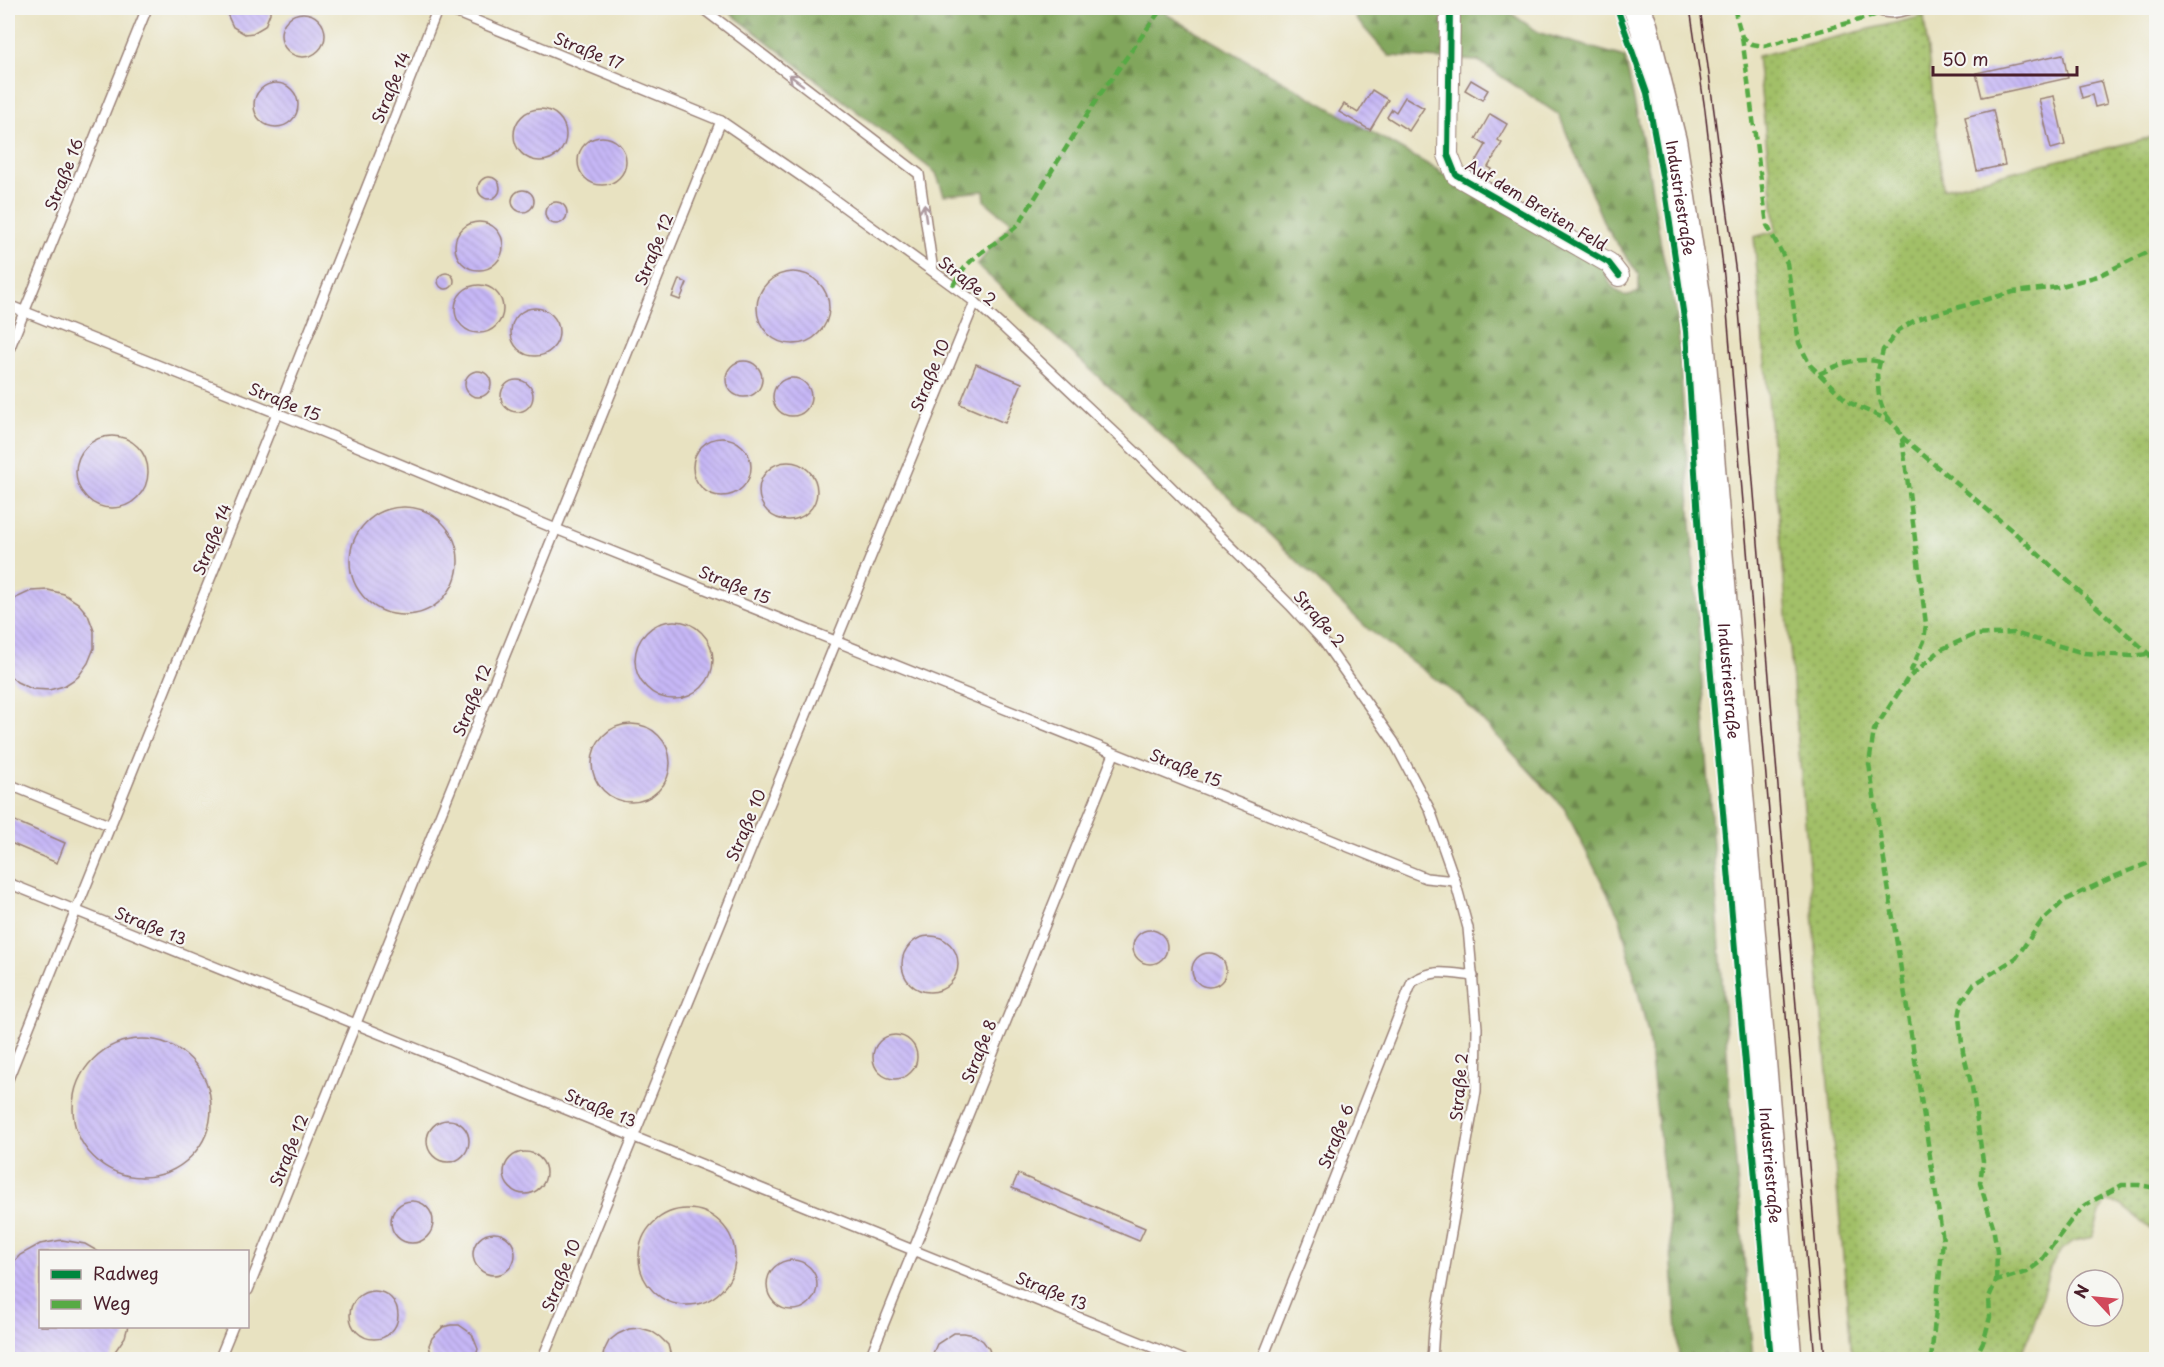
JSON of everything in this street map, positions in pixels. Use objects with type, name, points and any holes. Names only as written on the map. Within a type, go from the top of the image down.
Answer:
[{"type":"main road","name":"Industriestraße","points":[[1638,8],[1673,143],[1697,298],[1788,1359]]},
{"type":"street","name":"Auf dem Breiten Feld","points":[[1450,8],[1448,155],[1456,175],[1609,263],[1619,276]]},
{"type":"lane","name":"Straße 16","points":[[8,352],[147,8]]},
{"type":"lane","name":"Straße 14","points":[[8,1079],[438,8]]},
{"type":"lane","name":"Straße 17","points":[[445,8],[721,121]]},
{"type":"lane","points":[[702,8],[920,174],[933,271]]},
{"type":"lane","points":[[1875,8],[1881,12],[1894,12],[1915,8]]},
{"type":"lane","name":"Straße 2","points":[[721,121],[975,302],[1142,458],[1290,605],[1324,642],[1394,741],[1430,810],[1455,881],[1467,928],[1477,1028],[1476,1091],[1434,1329],[1432,1359]]},
{"type":"lane","name":"Straße 12","points":[[249,1288],[721,121]]},
{"type":"lane","name":"Straße 10","points":[[542,1359],[975,302]]},
{"type":"lane","name":"Straße 15","points":[[8,305],[1114,754],[1426,878],[1455,881]]},
{"type":"lane","name":"Straße 8","points":[[870,1359],[1114,754]]},
{"type":"lane","points":[[8,784],[111,826]]},
{"type":"lane","name":"Straße 13","points":[[8,883],[1184,1359]]},
{"type":"lane","name":"Straße 6","points":[[1262,1359],[1412,982],[1424,975],[1439,972],[1473,976]]},
{"type":"lane","points":[[219,1359],[231,1328]]},
{"type":"green space","points":[[724,8],[1169,8],[1166,14],[1603,265],[1610,283],[1625,296],[1639,292],[1639,275],[1605,226],[1559,115],[1478,61],[1389,56],[1355,18],[1360,8],[1503,8],[1540,33],[1625,57],[1649,172],[1662,251],[1677,316],[1730,1095],[1753,1359],[1679,1359],[1669,1223],[1648,1033],[1620,918],[1564,808],[1461,698],[1368,629],[1270,535],[977,265],[1011,223],[985,201],[984,191],[944,195],[936,173]]},
{"type":"green space","points":[[1924,16],[1943,189],[2156,136],[2156,1233],[2121,1205],[2106,1201],[2092,1237],[2074,1241],[2061,1250],[2050,1268],[2034,1324],[2019,1359],[1852,1359],[1754,237],[1776,231],[1757,56]]},
{"type":"building","points":[[227,8],[270,8],[270,13],[265,26],[253,33],[245,34],[233,27],[227,14]]},
{"type":"building","points":[[303,13],[318,20],[325,35],[318,50],[303,57],[288,50],[281,35],[288,20]]},
{"type":"building","points":[[2063,54],[2068,78],[1982,97],[1976,73]]},
{"type":"building","points":[[1471,80],[1488,90],[1482,100],[1465,90]]},
{"type":"building","points":[[2101,81],[2107,104],[2095,107],[2092,95],[2082,98],[2079,86]]},
{"type":"building","points":[[276,83],[291,90],[298,105],[291,120],[276,127],[261,120],[254,105],[261,90]]},
{"type":"building","points":[[1372,90],[1388,100],[1370,130],[1339,112],[1344,104],[1358,113]]},
{"type":"building","points":[[2054,96],[2065,145],[2051,149],[2039,99]]},
{"type":"building","points":[[1405,97],[1424,108],[1409,131],[1387,117],[1392,109],[1396,112]]},
{"type":"building","points":[[540,109],[554,113],[562,121],[566,135],[562,149],[554,157],[540,161],[526,157],[518,149],[514,135],[518,121],[526,113]]},
{"type":"building","points":[[1993,110],[2005,165],[1977,171],[1965,117]]},
{"type":"building","points":[[1490,114],[1507,124],[1498,140],[1502,143],[1488,167],[1492,169],[1485,181],[1470,172],[1486,145],[1476,139]]},
{"type":"building","points":[[597,137],[607,137],[622,147],[626,161],[622,175],[616,181],[607,185],[597,185],[582,175],[578,166],[578,156],[588,141]]},
{"type":"building","points":[[489,177],[497,180],[500,188],[497,196],[489,199],[481,196],[478,188],[481,180]]},
{"type":"building","points":[[523,190],[531,193],[534,201],[531,209],[523,212],[515,209],[512,201],[515,193]]},
{"type":"building","points":[[556,202],[564,205],[567,213],[564,221],[556,224],[548,221],[545,213],[548,205]]},
{"type":"building","points":[[474,222],[484,222],[496,229],[503,241],[503,251],[496,263],[484,270],[474,270],[459,259],[455,251],[455,241],[466,226]]},
{"type":"building","points":[[793,272],[813,278],[823,288],[829,308],[823,328],[813,338],[793,344],[773,338],[763,328],[757,308],[763,288],[773,278]]},
{"type":"building","points":[[446,273],[452,275],[454,281],[452,287],[446,289],[440,287],[438,281],[440,275]]},
{"type":"building","points":[[679,279],[687,283],[680,300],[672,297]]},
{"type":"building","points":[[474,285],[484,285],[499,295],[503,309],[499,323],[493,329],[484,333],[474,333],[459,323],[455,314],[455,304],[465,289]]},
{"type":"building","points":[[530,308],[540,308],[555,318],[559,332],[555,346],[549,352],[540,356],[530,356],[515,346],[511,337],[511,327],[521,312]]},
{"type":"building","points":[[744,361],[757,366],[762,379],[757,392],[744,397],[731,392],[726,379],[731,366]]},
{"type":"building","points":[[976,364],[1022,383],[1005,423],[960,404]]},
{"type":"building","points":[[478,371],[487,375],[491,384],[487,393],[478,397],[469,393],[465,384],[469,375]]},
{"type":"building","points":[[792,378],[805,384],[811,397],[805,410],[792,416],[779,410],[773,397],[779,384]]},
{"type":"building","points":[[517,380],[528,385],[533,396],[528,407],[517,412],[506,407],[501,396],[506,385]]},
{"type":"building","points":[[112,436],[132,442],[142,452],[148,472],[142,492],[132,502],[112,508],[92,502],[82,492],[76,472],[82,452],[92,442]]},
{"type":"building","points":[[722,438],[733,440],[746,451],[751,467],[749,478],[738,491],[722,496],[711,494],[698,483],[693,467],[695,456],[706,443]]},
{"type":"building","points":[[788,462],[799,464],[812,475],[817,491],[815,502],[804,515],[788,520],[777,518],[764,507],[759,491],[761,480],[772,467]]},
{"type":"building","points":[[404,507],[424,512],[442,523],[453,541],[458,561],[453,581],[442,599],[424,610],[404,615],[384,610],[366,599],[355,581],[350,561],[355,541],[366,523],[384,512]]},
{"type":"building","points":[[48,590],[64,594],[78,603],[88,615],[94,631],[94,648],[88,663],[78,677],[64,686],[49,690],[32,689],[17,682],[8,674],[8,606],[16,598],[31,591]]},
{"type":"building","points":[[674,621],[689,624],[701,633],[710,645],[713,660],[710,675],[701,687],[689,696],[674,699],[659,696],[647,687],[638,675],[635,660],[638,645],[647,633],[659,624]]},
{"type":"building","points":[[631,724],[646,727],[658,736],[667,748],[670,763],[667,778],[658,790],[646,799],[631,802],[616,799],[604,790],[595,778],[592,763],[595,748],[604,736],[616,727]]},
{"type":"building","points":[[8,818],[65,843],[57,863],[8,842]]},
{"type":"building","points":[[1150,930],[1162,935],[1167,947],[1162,959],[1150,964],[1138,959],[1133,947],[1138,935]]},
{"type":"building","points":[[930,936],[941,938],[950,944],[956,953],[958,964],[956,975],[950,984],[941,990],[930,992],[919,990],[910,984],[904,975],[902,964],[904,953],[910,944],[919,938]]},
{"type":"building","points":[[1209,953],[1221,958],[1226,970],[1221,982],[1209,987],[1197,982],[1192,970],[1197,958]]},
{"type":"building","points":[[895,1035],[910,1042],[917,1057],[910,1072],[895,1079],[880,1072],[873,1057],[880,1042]]},
{"type":"building","points":[[142,1039],[168,1045],[180,1051],[190,1060],[199,1070],[205,1082],[211,1108],[205,1134],[199,1146],[190,1156],[180,1165],[168,1171],[142,1177],[116,1171],[104,1165],[94,1156],[85,1146],[79,1134],[73,1108],[79,1082],[85,1070],[94,1060],[104,1051],[116,1045]]},
{"type":"building","points":[[448,1120],[456,1121],[463,1126],[468,1133],[468,1149],[463,1156],[456,1161],[448,1162],[440,1161],[433,1156],[428,1149],[427,1141],[428,1133],[433,1126],[440,1121]]},
{"type":"building","points":[[525,1152],[533,1153],[540,1158],[545,1165],[545,1181],[540,1188],[533,1193],[525,1194],[517,1193],[510,1188],[505,1181],[504,1173],[505,1165],[510,1158],[517,1153]]},
{"type":"building","points":[[1018,1174],[1145,1228],[1139,1241],[1012,1188]]},
{"type":"building","points":[[412,1201],[420,1202],[427,1207],[432,1214],[432,1230],[427,1237],[420,1242],[412,1243],[404,1242],[397,1237],[392,1230],[391,1222],[392,1214],[397,1207],[404,1202]]},
{"type":"building","points":[[687,1209],[705,1212],[721,1223],[732,1239],[735,1257],[732,1275],[721,1291],[705,1302],[687,1305],[669,1302],[653,1291],[642,1275],[639,1257],[642,1239],[653,1223],[669,1212]]},
{"type":"building","points":[[494,1233],[502,1234],[509,1239],[514,1246],[514,1262],[509,1269],[502,1274],[494,1275],[486,1274],[479,1269],[474,1262],[473,1254],[474,1246],[479,1239],[486,1234]]},
{"type":"building","points":[[62,1240],[85,1244],[96,1250],[39,1250],[39,1328],[127,1328],[125,1337],[109,1360],[16,1360],[8,1350],[8,1268],[20,1255],[40,1244]]},
{"type":"building","points":[[787,1260],[797,1260],[810,1267],[817,1280],[817,1290],[810,1303],[797,1310],[787,1310],[778,1306],[771,1299],[767,1290],[767,1280],[771,1271],[778,1264]]},
{"type":"building","points":[[369,1291],[379,1291],[391,1298],[398,1310],[398,1320],[391,1332],[379,1339],[369,1339],[354,1328],[350,1320],[350,1310],[361,1295]]},
{"type":"building","points":[[459,1325],[472,1334],[478,1349],[475,1360],[432,1360],[429,1345],[432,1338],[443,1327]]},
{"type":"building","points":[[640,1328],[651,1331],[668,1345],[672,1360],[602,1360],[609,1341],[629,1329]]},
{"type":"building","points":[[954,1333],[974,1335],[983,1341],[989,1349],[992,1360],[930,1360],[937,1344]]},
{"type":"tram line","points":[[1690,8],[1705,110],[1724,276],[1815,1360]]},
{"type":"tram line","points":[[1700,8],[1736,274],[1825,1360]]},
{"type":"marked path","points":[[953,286],[959,275],[974,258],[1018,225],[1096,100],[1162,8]]},
{"type":"marked path","points":[[1734,8],[1742,37],[1752,44],[1764,46],[1881,12]]},
{"type":"marked path","points":[[1742,37],[1767,225],[1787,263],[1799,343],[1810,365],[1848,402],[1890,421],[1898,429],[1902,438],[1926,624],[1924,641],[1909,675]]},
{"type":"marked path","points":[[1890,420],[1884,412],[1879,397],[1877,374],[1883,350],[1899,330],[1917,319],[2013,292],[2058,287],[2098,276],[2156,248]]},
{"type":"marked path","points":[[1819,374],[1841,364],[1856,361],[1880,362]]},
{"type":"marked path","points":[[1902,437],[2016,534],[2150,655],[2156,674]]},
{"type":"marked path","points":[[1931,1360],[1943,1240],[1869,764],[1874,730],[1908,678],[1942,649],[1974,635],[2014,633],[2084,653],[2131,656],[2156,653]]},
{"type":"marked path","points":[[1996,1281],[1997,1252],[1993,1226],[1980,1183],[1983,1161],[1972,1087],[1963,1052],[1959,1017],[1962,1001],[1973,985],[2016,958],[2041,922],[2065,900],[2156,860]]},
{"type":"marked path","points":[[1974,1360],[1984,1340],[1990,1317],[1989,1297],[1996,1281],[2027,1272],[2040,1262],[2085,1205],[2122,1185],[2156,1188]]},
{"type":"cycle path","points":[[1450,8],[1448,155],[1456,175],[1609,263],[1619,276]]},
{"type":"cycle path","points":[[1617,8],[1647,93],[1666,197],[1686,331],[1700,550],[1771,1360]]}]
